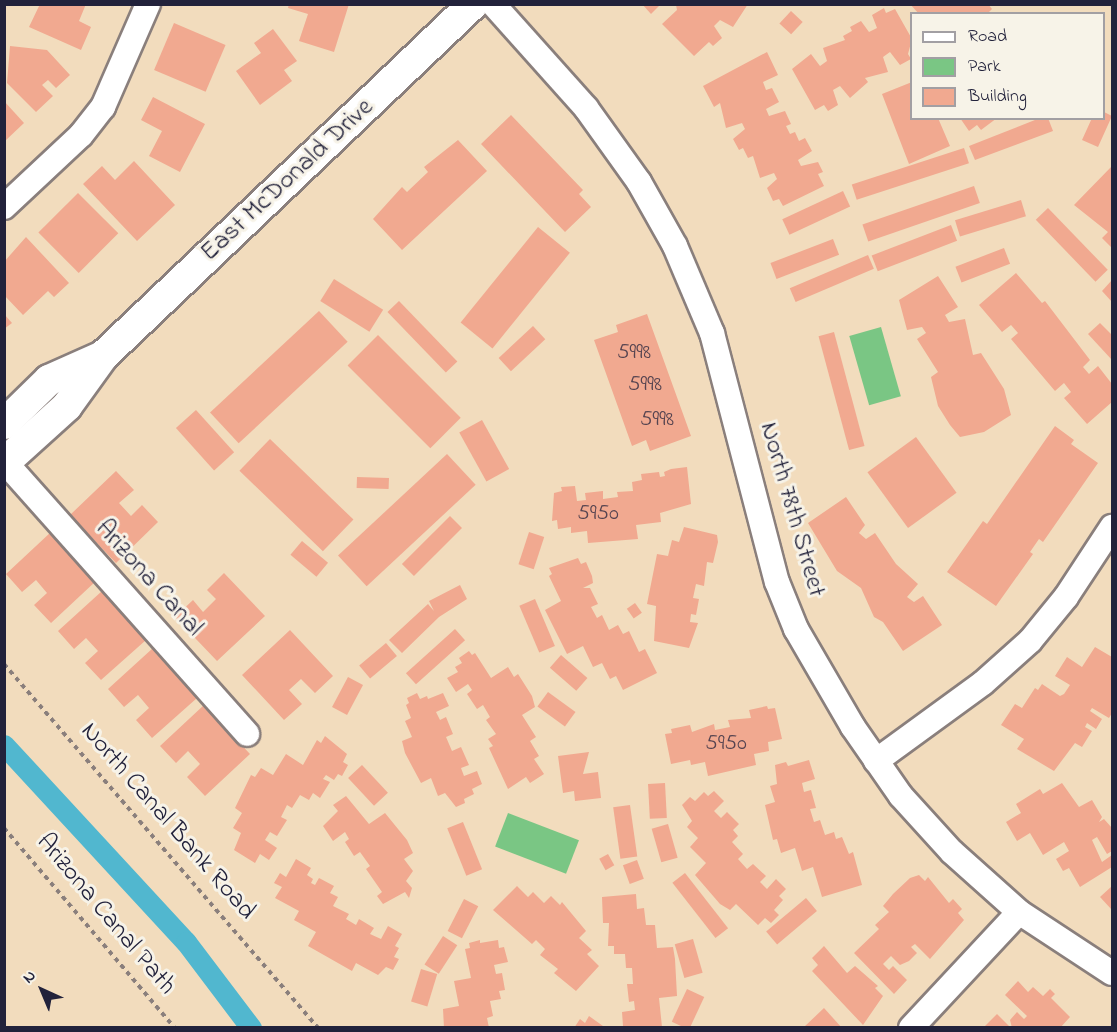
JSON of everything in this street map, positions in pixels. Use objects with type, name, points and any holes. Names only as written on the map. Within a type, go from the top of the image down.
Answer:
[{"type":"main road","name":"East McDonald Drive","points":[[5,462],[67,406],[103,356],[473,4]]},
{"type":"main road","name":"East McDonald Drive","points":[[4,424],[49,380],[103,356]]},
{"type":"street","points":[[4,207],[81,135],[103,107],[148,4]]},
{"type":"street","name":"North 78th Street","points":[[493,4],[586,108],[639,182],[675,246],[712,333],[777,582],[822,677],[901,796],[952,852],[1019,912],[1113,973]]},
{"type":"street","name":"Arizona Canal","points":[[5,462],[247,734]]},
{"type":"street","points":[[876,760],[984,683],[1030,641],[1066,597],[1113,527]]},
{"type":"street","points":[[911,1028],[1019,912]]},
{"type":"path","name":"North Canal Bank Road","points":[[4,664],[318,1028]]},
{"type":"path","name":"Arizona Canal Path","points":[[4,828],[175,1028]]},
{"type":"green space","points":[[881,327],[901,396],[869,405],[849,336]]},
{"type":"green space","points":[[508,813],[579,840],[566,874],[495,847]]},
{"type":"building","points":[[40,4],[86,4],[79,21],[91,27],[81,50],[29,27]]},
{"type":"building","points":[[289,4],[349,4],[334,52],[299,41],[308,14],[288,8]]},
{"type":"building","points":[[642,4],[661,4],[651,14]]},
{"type":"building","points":[[748,4],[733,27],[720,20],[714,26],[722,38],[713,46],[709,42],[694,56],[662,24],[677,10],[676,5]]},
{"type":"building","points":[[910,4],[988,4],[992,9],[989,12],[917,12]]},
{"type":"building","points":[[884,8],[886,13],[895,9],[910,35],[908,54],[910,60],[900,65],[890,52],[883,57],[888,72],[865,78],[868,82],[850,98],[840,86],[833,90],[838,105],[828,111],[824,105],[815,110],[792,69],[811,54],[820,66],[827,61],[823,48],[845,40],[843,36],[852,31],[850,27],[861,21],[869,32],[877,28],[872,15]]},
{"type":"building","points":[[791,11],[803,22],[791,34],[779,23]]},
{"type":"building","points":[[174,23],[226,45],[206,92],[154,70]]},
{"type":"building","points":[[273,29],[297,61],[284,70],[292,81],[260,105],[236,71],[261,53],[254,43]]},
{"type":"building","points":[[10,46],[47,50],[70,75],[56,88],[48,80],[42,85],[53,96],[36,112],[7,83]]},
{"type":"building","points":[[767,52],[778,75],[763,82],[766,90],[772,88],[779,102],[766,109],[769,116],[785,111],[791,124],[786,126],[790,134],[795,132],[799,141],[805,138],[812,151],[798,160],[801,166],[818,162],[823,172],[818,174],[824,186],[783,206],[779,199],[773,201],[767,188],[777,179],[774,173],[760,178],[753,156],[748,158],[743,148],[739,150],[733,139],[745,129],[742,123],[726,128],[720,103],[714,107],[703,86]]},
{"type":"building","points":[[910,83],[910,120],[939,120],[950,146],[909,164],[882,94]]},
{"type":"building","points":[[153,97],[205,124],[180,172],[149,156],[162,131],[141,120]]},
{"type":"building","points":[[4,101],[24,123],[4,142]]},
{"type":"building","points":[[1105,112],[1112,116],[1098,147],[1082,140],[1091,120],[1105,120]]},
{"type":"building","points":[[511,115],[583,190],[579,194],[591,207],[565,232],[481,144]]},
{"type":"building","points":[[961,120],[994,120],[981,130],[977,125],[969,131]]},
{"type":"building","points":[[1035,120],[1049,120],[1053,131],[975,160],[969,146]]},
{"type":"building","points":[[458,140],[487,171],[402,250],[373,219],[402,187],[407,192],[428,172],[424,167]]},
{"type":"building","points":[[964,148],[969,163],[857,200],[852,184]]},
{"type":"building","points":[[134,161],[175,205],[137,241],[83,184],[102,166],[115,180]]},
{"type":"building","points":[[1112,166],[1112,248],[1102,238],[1108,232],[1074,205]]},
{"type":"building","points":[[974,186],[980,203],[868,241],[862,224]]},
{"type":"building","points":[[843,191],[850,206],[789,235],[782,219]]},
{"type":"building","points":[[78,193],[118,233],[79,273],[38,233]]},
{"type":"building","points":[[1021,200],[1026,216],[960,236],[955,220]]},
{"type":"building","points":[[1048,208],[1108,270],[1096,282],[1036,220]]},
{"type":"building","points":[[951,225],[957,241],[878,271],[872,255]]},
{"type":"building","points":[[538,227],[570,253],[492,348],[461,323]]},
{"type":"building","points":[[26,237],[69,283],[54,297],[48,291],[23,315],[4,295],[4,262]]},
{"type":"building","points":[[833,239],[839,255],[777,279],[770,263]]},
{"type":"building","points":[[1004,248],[1010,264],[962,283],[955,267]]},
{"type":"building","points":[[868,255],[874,269],[796,302],[790,288]]},
{"type":"building","points":[[1016,273],[1042,303],[1045,301],[1090,360],[1083,367],[1089,374],[1098,366],[1112,384],[1112,402],[1087,424],[1064,398],[1071,392],[1064,383],[1055,391],[1011,339],[1018,333],[1011,325],[1002,332],[979,305]]},
{"type":"building","points":[[938,276],[958,307],[945,315],[949,322],[965,319],[973,355],[981,353],[1004,389],[1011,415],[984,432],[960,437],[950,425],[938,406],[931,377],[938,372],[917,339],[926,333],[922,327],[907,330],[899,300]]},
{"type":"building","points":[[334,279],[383,310],[369,332],[320,301]]},
{"type":"building","points":[[1112,280],[1112,302],[1102,291]]},
{"type":"building","points":[[399,301],[457,361],[446,373],[387,312]]},
{"type":"building","points":[[319,311],[348,342],[239,443],[210,413]]},
{"type":"building","points":[[4,314],[12,323],[4,329]]},
{"type":"building","points":[[647,314],[691,436],[650,451],[646,440],[632,446],[594,340],[618,332],[616,325]]},
{"type":"building","points":[[1100,323],[1112,335],[1112,360],[1088,334]]},
{"type":"building","points":[[533,326],[545,339],[511,371],[499,358]]},
{"type":"building","points":[[834,332],[865,446],[849,450],[819,336]]},
{"type":"building","points":[[378,335],[461,418],[430,448],[348,365]]},
{"type":"building","points":[[196,410],[234,452],[214,470],[176,428]]},
{"type":"building","points":[[482,420],[509,469],[486,482],[459,433]]},
{"type":"building","points":[[1055,426],[1074,440],[1071,444],[1098,463],[1043,542],[1039,539],[1030,552],[1033,554],[996,606],[947,572],[983,521],[987,524]]},
{"type":"building","points":[[916,437],[957,493],[908,528],[867,472]]},
{"type":"building","points":[[270,439],[353,520],[323,551],[239,471]]},
{"type":"building","points":[[447,454],[476,485],[367,586],[338,556]]},
{"type":"building","points":[[687,467],[691,504],[660,513],[661,522],[636,525],[638,539],[588,543],[587,531],[571,533],[571,527],[558,529],[557,520],[552,521],[554,493],[562,491],[561,487],[575,486],[577,501],[586,500],[585,493],[603,491],[603,499],[618,497],[617,492],[633,491],[632,482],[642,480],[641,474],[659,472],[660,477],[665,476],[664,472],[671,469]]},
{"type":"building","points":[[116,471],[134,490],[119,503],[131,516],[142,505],[158,522],[116,563],[70,515]]},
{"type":"building","points":[[357,477],[389,478],[389,489],[357,488]]},
{"type":"building","points":[[846,497],[865,525],[859,533],[866,539],[875,533],[896,564],[918,584],[907,597],[914,602],[923,596],[942,625],[903,651],[883,622],[874,617],[861,588],[837,571],[808,523]]},
{"type":"building","points":[[450,516],[462,528],[414,576],[402,564]]},
{"type":"building","points":[[684,527],[717,535],[718,542],[713,563],[707,562],[704,586],[696,584],[693,598],[699,599],[696,615],[691,614],[690,622],[698,623],[689,648],[654,641],[656,606],[647,604],[657,554],[668,556],[672,540],[679,542]]},
{"type":"building","points":[[51,532],[96,581],[51,623],[34,605],[47,593],[36,580],[22,592],[6,574]]},
{"type":"building","points":[[529,532],[544,537],[534,569],[518,564]]},
{"type":"building","points":[[302,541],[328,563],[316,577],[290,555]]},
{"type":"building","points":[[578,558],[581,564],[586,562],[592,576],[593,583],[583,588],[590,588],[598,604],[591,607],[597,618],[602,615],[609,630],[618,625],[623,634],[629,631],[639,652],[645,649],[657,673],[623,690],[616,676],[610,679],[602,663],[593,667],[583,646],[567,654],[545,610],[561,601],[549,576],[552,574],[549,568]]},
{"type":"building","points":[[224,573],[265,616],[217,661],[175,617],[193,600],[203,612],[216,599],[207,590]]},
{"type":"building","points":[[460,585],[467,599],[439,617],[402,653],[389,640],[428,604],[434,611],[429,601]]},
{"type":"building","points":[[102,591],[146,640],[101,680],[85,663],[98,651],[86,638],[74,649],[58,631]]},
{"type":"building","points":[[535,599],[555,646],[539,653],[519,606]]},
{"type":"building","points":[[635,603],[642,613],[634,619],[627,609]]},
{"type":"building","points":[[455,629],[465,640],[416,684],[406,673]]},
{"type":"building","points":[[290,630],[333,676],[315,693],[301,679],[289,690],[302,704],[284,720],[242,675]]},
{"type":"building","points":[[386,643],[397,656],[370,679],[359,665]]},
{"type":"building","points":[[1095,647],[1112,657],[1112,713],[1109,718],[1092,708],[1090,711],[1102,719],[1096,729],[1087,723],[1085,727],[1092,731],[1082,747],[1075,743],[1054,771],[1017,749],[1024,739],[1001,725],[1015,704],[1022,708],[1035,688],[1038,690],[1042,684],[1060,696],[1064,694],[1070,685],[1055,676],[1067,657],[1082,667]]},
{"type":"building","points":[[153,648],[197,698],[152,738],[136,720],[149,708],[138,695],[124,707],[108,689]]},
{"type":"building","points":[[469,651],[472,655],[475,653],[491,678],[508,667],[514,677],[518,674],[532,696],[535,707],[522,715],[536,737],[530,741],[539,756],[534,759],[544,774],[530,783],[526,777],[508,789],[489,748],[493,746],[488,739],[496,734],[486,720],[490,717],[483,705],[477,709],[467,694],[472,690],[468,684],[456,692],[447,678],[458,672],[455,667],[462,663],[459,658]]},
{"type":"building","points":[[561,655],[587,678],[576,691],[550,668]]},
{"type":"building","points":[[348,677],[363,685],[347,715],[332,707]]},
{"type":"building","points":[[548,692],[576,712],[565,727],[537,707]]},
{"type":"building","points":[[417,693],[420,699],[427,696],[428,699],[443,693],[449,706],[436,712],[440,720],[446,717],[453,734],[446,737],[452,751],[461,747],[469,765],[461,768],[464,776],[477,771],[482,784],[472,789],[474,794],[464,799],[465,803],[456,807],[445,793],[438,796],[431,778],[421,783],[405,753],[402,741],[412,737],[405,721],[411,718],[406,705],[409,703],[407,698]]},
{"type":"building","points":[[204,705],[250,754],[205,796],[187,777],[200,764],[188,751],[176,763],[160,746]]},
{"type":"building","points":[[767,706],[768,709],[775,708],[782,739],[768,742],[769,751],[754,754],[756,765],[708,776],[705,762],[691,765],[690,760],[671,764],[665,734],[672,733],[671,729],[690,725],[692,732],[714,724],[715,730],[730,727],[728,720],[751,718],[749,710]]},
{"type":"building","points":[[325,736],[347,754],[343,762],[348,765],[342,776],[338,774],[334,780],[326,775],[323,779],[330,782],[320,798],[313,793],[309,800],[300,795],[292,808],[287,805],[281,817],[287,820],[277,836],[270,832],[265,840],[277,848],[269,860],[260,854],[255,863],[234,850],[241,833],[233,828],[242,813],[235,808],[251,775],[255,777],[261,768],[273,775],[286,754],[303,765],[317,740],[321,743]]},
{"type":"building","points":[[589,752],[583,774],[598,772],[601,798],[575,801],[574,791],[563,793],[558,756]]},
{"type":"building","points":[[809,760],[815,779],[802,783],[804,792],[811,790],[816,808],[810,809],[814,822],[820,820],[825,835],[834,832],[836,839],[842,837],[849,854],[853,852],[862,885],[822,897],[813,867],[802,871],[795,848],[781,853],[777,839],[773,840],[765,805],[775,802],[770,786],[777,784],[775,765],[786,762],[788,766]]},
{"type":"building","points":[[362,765],[388,793],[374,806],[348,778]]},
{"type":"building","points":[[665,783],[667,818],[650,819],[648,784]]},
{"type":"building","points":[[1062,783],[1079,807],[1092,800],[1102,817],[1099,822],[1104,819],[1112,828],[1112,851],[1107,854],[1097,837],[1092,840],[1102,862],[1112,855],[1112,867],[1080,887],[1069,868],[1063,871],[1056,859],[1069,851],[1064,842],[1043,855],[1030,833],[1017,841],[1006,822],[1021,813],[1016,804],[1040,789],[1043,794]]},
{"type":"building","points":[[714,791],[724,801],[714,811],[721,818],[727,812],[739,824],[733,830],[738,836],[732,842],[743,854],[738,859],[747,869],[753,864],[766,876],[760,882],[767,889],[776,879],[786,889],[779,896],[783,900],[774,910],[779,915],[771,923],[765,918],[758,925],[736,904],[730,910],[720,904],[695,875],[706,863],[690,847],[698,838],[687,827],[692,821],[682,805],[690,797],[695,801],[704,792],[708,796]]},
{"type":"building","points":[[346,796],[369,824],[385,813],[407,840],[413,853],[404,859],[413,871],[406,881],[412,888],[409,898],[405,892],[383,904],[377,896],[382,892],[366,869],[370,866],[360,852],[354,856],[345,842],[349,839],[345,832],[333,841],[323,826],[338,811],[333,805]]},
{"type":"building","points":[[630,805],[637,856],[620,859],[613,807]]},
{"type":"building","points":[[463,822],[482,869],[466,876],[447,828]]},
{"type":"building","points":[[668,824],[678,858],[661,862],[652,829]]},
{"type":"building","points":[[608,854],[614,865],[606,870],[599,859]]},
{"type":"building","points":[[296,859],[311,868],[307,875],[313,879],[311,883],[315,885],[319,878],[334,886],[330,893],[338,897],[333,906],[349,914],[346,919],[356,925],[359,919],[374,928],[370,934],[381,939],[388,926],[402,934],[395,946],[399,948],[394,957],[399,959],[393,970],[386,967],[378,975],[356,963],[352,971],[308,946],[316,932],[294,920],[299,911],[275,898],[282,887],[274,883],[280,873],[286,877]]},
{"type":"building","points":[[637,860],[644,879],[630,884],[623,865]]},
{"type":"building","points":[[685,873],[728,928],[715,938],[672,883]]},
{"type":"building","points":[[919,875],[925,881],[928,877],[949,903],[953,899],[962,909],[958,913],[964,920],[930,959],[915,944],[911,947],[917,953],[909,961],[900,965],[891,956],[883,964],[889,970],[893,966],[907,980],[894,994],[854,953],[879,929],[875,925],[889,912],[883,906],[893,894],[910,878]]},
{"type":"building","points":[[517,886],[528,897],[533,892],[544,903],[551,896],[560,905],[562,902],[586,931],[579,938],[592,950],[587,954],[599,966],[576,991],[554,973],[558,969],[540,955],[545,949],[536,940],[532,944],[493,910]]},
{"type":"building","points":[[1112,886],[1112,910],[1100,897]]},
{"type":"building","points":[[636,894],[637,909],[644,908],[646,925],[655,925],[657,948],[673,947],[677,996],[659,998],[662,1027],[623,1026],[622,1012],[635,1010],[634,1001],[629,1002],[627,984],[633,984],[632,968],[626,968],[625,954],[614,954],[614,946],[608,946],[609,923],[603,923],[602,897]]},
{"type":"building","points":[[806,898],[817,911],[777,944],[766,931]]},
{"type":"building","points":[[464,899],[478,906],[462,938],[448,931]]},
{"type":"building","points":[[443,936],[457,945],[439,974],[424,965]]},
{"type":"building","points":[[693,939],[703,973],[684,978],[675,944]]},
{"type":"building","points":[[480,940],[480,943],[498,940],[499,948],[504,947],[508,962],[494,965],[496,974],[502,973],[505,990],[499,991],[501,999],[490,1001],[493,1016],[487,1018],[489,1028],[444,1028],[443,1009],[459,1006],[454,981],[471,978],[465,949],[470,948],[469,943]]},
{"type":"building","points":[[824,946],[847,973],[855,966],[878,986],[875,988],[883,996],[863,1025],[812,971],[818,965],[812,958]]},
{"type":"building","points":[[421,969],[437,974],[427,1006],[411,1002]]},
{"type":"building","points":[[1018,981],[1028,992],[1033,987],[1043,996],[1050,989],[1055,994],[1051,998],[1070,1017],[1060,1028],[1012,1028],[1010,1020],[1017,1012],[1024,1019],[1027,1016],[1005,995]]},
{"type":"building","points":[[687,989],[704,997],[690,1028],[672,1022]]},
{"type":"building","points":[[824,1008],[842,1028],[803,1028]]},
{"type":"building","points":[[997,1014],[1011,1028],[983,1028]]},
{"type":"building","points":[[589,1016],[610,1028],[574,1028],[580,1019],[585,1023]]},
{"type":"waterway","points":[[4,745],[186,942],[251,1028]]}]
